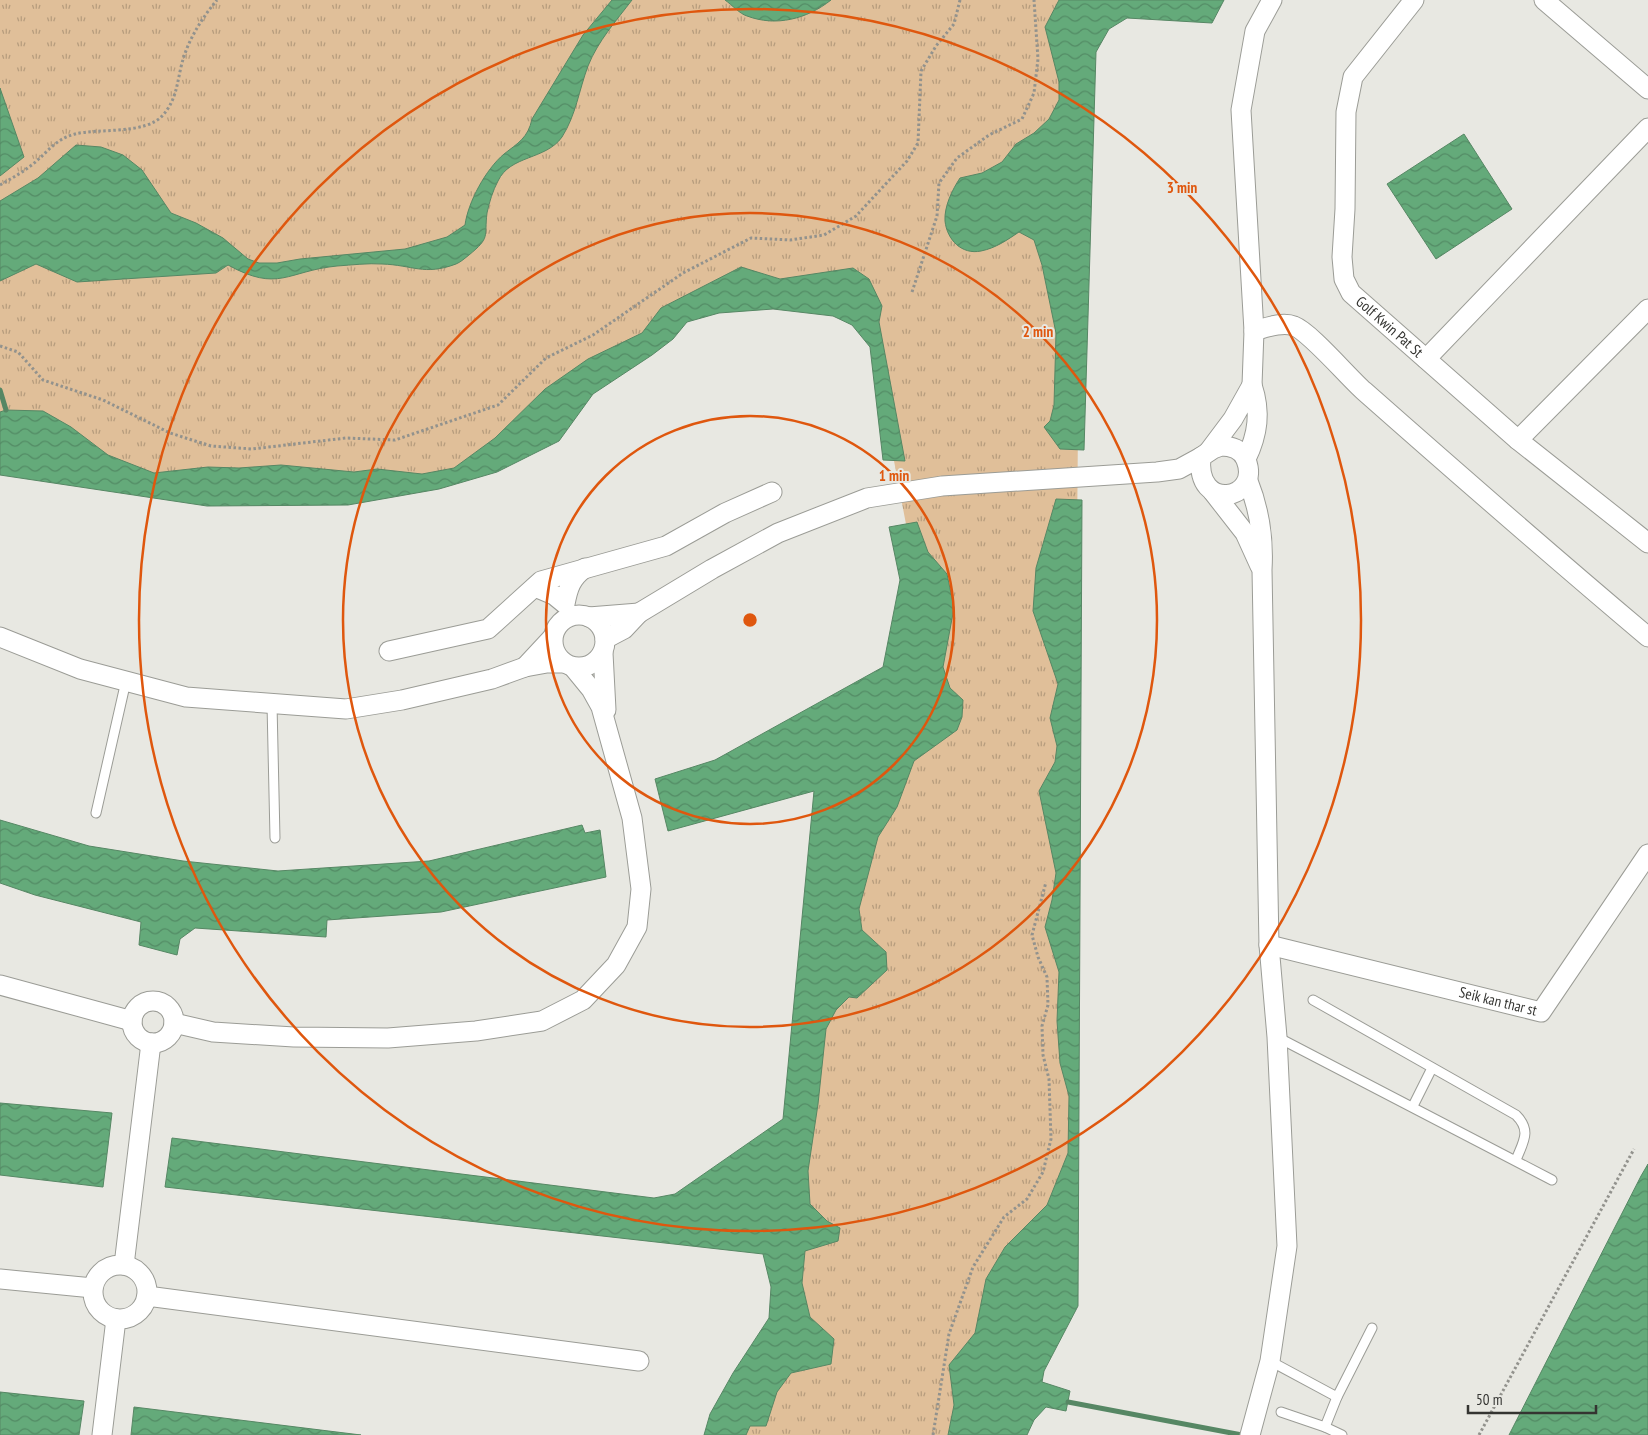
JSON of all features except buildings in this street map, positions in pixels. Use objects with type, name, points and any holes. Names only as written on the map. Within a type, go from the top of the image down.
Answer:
[{"type":"street","points":[[1246,459],[1254,443],[1258,424],[1258,402],[1252,385],[1254,331],[1241,110],[1255,31],[1272,0]]},
{"type":"street","name":"Golf Kwin Pat St","points":[[1414,0],[1353,77],[1346,112],[1345,209],[1342,257],[1344,279],[1351,293],[1518,440],[1648,543]]},
{"type":"street","points":[[1544,0],[1648,89]]},
{"type":"street","points":[[1426,359],[1648,128]]},
{"type":"street","points":[[1518,440],[1648,309]]},
{"type":"street","points":[[1254,331],[1278,325],[1294,325],[1304,332],[1358,386],[1648,637]]},
{"type":"street","points":[[1252,385],[1232,419],[1205,454],[1200,474],[1209,489],[1245,533],[1262,570]]},
{"type":"street","points":[[0,637],[80,669],[186,697],[355,708],[402,700],[492,680],[525,667],[547,663],[583,668],[594,663],[604,646],[639,613],[712,568],[778,534],[867,498],[942,486],[1158,472],[1179,469],[1221,446],[1237,449],[1246,459],[1250,468],[1248,481],[1261,522],[1264,545],[1262,570],[1269,945],[1277,1037],[1287,1246],[1270,1361],[1250,1435]]},
{"type":"street","points":[[1158,472],[1226,496],[1236,493],[1248,481]]},
{"type":"street","points":[[389,651],[488,628],[541,581],[666,546],[725,513],[772,492]]},
{"type":"street","points":[[525,667],[552,638],[566,611],[568,586],[576,574],[586,567]]},
{"type":"street","points":[[535,587],[554,595],[566,611],[576,615],[589,617],[639,613]]},
{"type":"street","points":[[589,617],[601,627],[604,646],[608,729]]},
{"type":"street","points":[[174,1023],[213,1032],[294,1037],[388,1038],[476,1032],[542,1021],[584,1000],[616,965],[637,927],[641,888],[632,818],[601,707],[591,688],[556,654],[552,638]]},
{"type":"street","name":"Seik kan thar st","points":[[1269,945],[1541,1012],[1648,854]]},
{"type":"street","points":[[0,985],[132,1021]]},
{"type":"street","points":[[154,1000],[166,1005],[171,1010],[174,1023],[167,1038],[151,1043],[137,1036],[132,1021],[136,1009],[141,1004],[154,1000]]},
{"type":"street","points":[[124,1265],[151,1043]]},
{"type":"street","points":[[124,1265],[134,1269],[142,1276],[147,1296],[143,1306],[136,1314],[126,1319],[116,1319],[106,1316],[98,1308],[94,1299],[93,1288],[97,1278],[104,1270],[124,1265]]},
{"type":"street","points":[[0,1279],[93,1288]]},
{"type":"street","points":[[147,1296],[639,1360]]},
{"type":"street","points":[[102,1435],[116,1319]]},
{"type":"lane","points":[[96,813],[126,681]]},
{"type":"lane","points":[[272,704],[275,838]]},
{"type":"lane","points":[[1313,1000],[1516,1115],[1524,1123],[1524,1139],[1516,1160]]},
{"type":"lane","points":[[1277,1037],[1413,1106],[1552,1180]]},
{"type":"lane","points":[[1413,1106],[1432,1068]]},
{"type":"lane","points":[[1325,1428],[1337,1397],[1372,1328]]},
{"type":"lane","points":[[1270,1361],[1337,1397]]},
{"type":"lane","points":[[1281,1412],[1342,1435]]},
{"type":"path","points":[[0,185],[31,166],[56,142],[75,134],[146,125],[162,117],[177,92],[182,62],[193,36],[204,16],[218,0]]},
{"type":"path","points":[[0,346],[18,352],[42,380],[103,400],[170,433],[211,446],[252,449],[346,438],[395,440],[498,405],[546,358],[593,335],[684,273],[751,238],[790,240],[824,235],[856,216],[908,161],[918,143],[921,71],[936,46],[954,24],[960,0]]},
{"type":"path","points":[[912,292],[937,216],[939,183],[957,158],[989,135],[1022,119],[1034,93],[1038,59],[1034,0]]},
{"type":"path","points":[[933,1435],[949,1334],[973,1267],[1004,1218],[1027,1199],[1043,1172],[1051,1139],[1050,1094],[1043,1055],[1042,1026],[1048,1005],[1047,977],[1038,957],[1032,935],[1046,882]]},
{"type":"path","points":[[1479,1435],[1634,1149]]},
{"type":"green space","points":[[0,0],[1115,0],[1081,47],[1071,1299],[1014,1435],[730,1435],[779,1349],[830,812],[923,614],[866,313],[697,303],[453,477],[158,487],[0,455]]},
{"type":"water","points":[[612,0],[632,0],[592,57],[567,129],[562,137],[547,150],[511,166],[504,173],[496,185],[490,201],[484,240],[458,263],[427,270],[393,265],[360,264],[337,266],[272,279],[260,278],[228,265],[216,273],[77,282],[36,264],[0,281],[0,201],[38,178],[76,145],[101,147],[123,155],[142,170],[171,213],[196,223],[223,238],[248,259],[259,263],[277,263],[405,249],[447,237],[465,225],[470,206],[479,186],[497,160],[525,136],[532,119],[583,35]]},
{"type":"water","points":[[725,0],[831,0],[822,7],[802,16],[780,21],[769,21],[744,15]]},
{"type":"water","points":[[1059,0],[1224,0],[1212,23],[1127,18],[1109,29],[1096,52],[1084,450],[1060,449],[1044,427],[1050,421],[1054,405],[1056,333],[1042,265],[1034,240],[1019,232],[992,248],[974,252],[968,251],[952,240],[945,221],[949,199],[960,178],[982,173],[1002,162],[1016,144],[1034,133],[1049,119],[1059,100],[1059,82],[1045,27]]},
{"type":"water","points":[[0,88],[24,157],[0,176]]},
{"type":"water","points":[[1464,134],[1512,209],[1436,259],[1387,184]]},
{"type":"water","points":[[741,267],[780,279],[853,268],[869,279],[882,306],[879,322],[905,461],[883,460],[870,347],[852,325],[833,316],[773,309],[719,313],[687,322],[673,339],[593,394],[559,441],[497,472],[439,489],[348,505],[207,506],[0,475],[0,412],[6,410],[43,411],[71,427],[108,455],[154,473],[208,467],[239,468],[281,465],[354,472],[377,469],[422,474],[454,468],[495,438],[545,389],[588,359],[642,333],[661,308]]},
{"type":"water","points":[[1056,499],[1082,500],[1078,1306],[1044,1371],[1042,1382],[1070,1391],[1066,1411],[1046,1407],[1034,1420],[1027,1435],[948,1435],[954,1405],[949,1365],[975,1333],[986,1279],[1005,1247],[1047,1205],[1068,1153],[1069,1096],[1060,1063],[1057,1021],[1059,972],[1045,927],[1056,873],[1039,791],[1055,762],[1057,746],[1050,718],[1058,684],[1033,611],[1036,568]]},
{"type":"water","points":[[917,522],[928,552],[947,574],[954,608],[943,667],[950,688],[963,700],[962,717],[957,730],[914,761],[897,807],[878,837],[859,909],[862,930],[886,952],[887,970],[857,998],[849,997],[836,1010],[826,1029],[808,1171],[810,1204],[827,1221],[840,1228],[838,1241],[805,1251],[802,1283],[810,1317],[834,1339],[831,1364],[791,1373],[777,1392],[766,1426],[750,1426],[746,1435],[704,1435],[710,1414],[733,1373],[769,1318],[771,1287],[763,1254],[165,1187],[172,1138],[654,1198],[675,1194],[783,1119],[814,791],[668,831],[655,779],[715,760],[883,667],[900,580],[889,527]]},
{"type":"water","points":[[0,820],[89,846],[183,861],[278,871],[429,861],[582,825],[585,833],[600,830],[606,877],[441,912],[327,920],[326,937],[195,928],[180,939],[177,955],[139,945],[141,922],[35,895],[0,883]]},
{"type":"water","points":[[0,1103],[112,1113],[103,1187],[0,1175]]},
{"type":"water","points":[[1648,1164],[1648,1435],[1509,1435],[1641,1176]]},
{"type":"water","points":[[0,1392],[84,1401],[79,1435],[0,1435]]},
{"type":"water","points":[[134,1407],[361,1435],[131,1435]]},
{"type":"waterway","points":[[0,390],[6,410]]},
{"type":"waterway","points":[[1068,1402],[1242,1435]]}]
